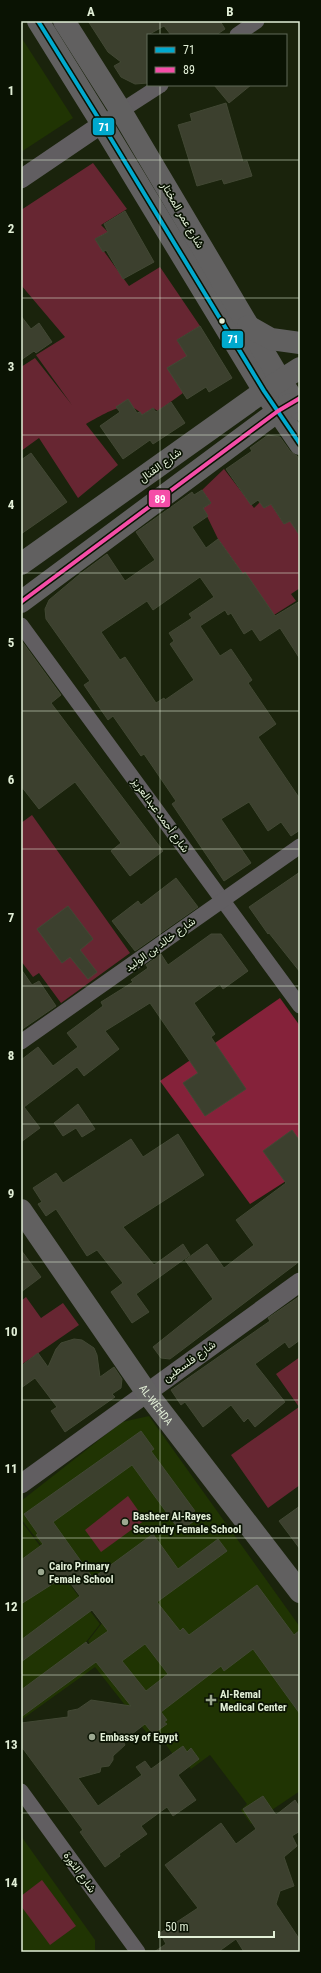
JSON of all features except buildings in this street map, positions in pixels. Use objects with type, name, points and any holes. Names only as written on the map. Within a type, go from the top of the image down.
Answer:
[{"type":"main road","name":"شارع عمر المختار","points":[[38,21],[102,124],[272,386],[293,405],[300,444]]},
{"type":"main road","name":"شارع عمر المختار","points":[[64,21],[121,111],[248,326],[272,386]]},
{"type":"main road","points":[[248,326],[271,339],[300,342]]},
{"type":"main road","name":"شارع القنال","points":[[21,564],[272,386],[300,368]]},
{"type":"main road","points":[[21,602],[293,405]]},
{"type":"main road","name":"AL-WEHDA","points":[[21,1210],[147,1393],[300,1592]]},
{"type":"street","points":[[238,34],[251,23]]},
{"type":"street","points":[[21,179],[159,86]]},
{"type":"street","name":"شارع أحمد عبدالعزيز","points":[[21,625],[300,1006]]},
{"type":"street","name":"شارع خالد بن الوليد","points":[[21,1042],[300,846]]},
{"type":"street","name":"شارع فلسطين","points":[[21,1484],[300,1282]]},
{"type":"street","name":"شارع الثورة","points":[[21,1791],[136,1951]]},
{"type":"shaded area","points":[[21,37],[73,118],[21,152]]},
{"type":"shaded area","points":[[93,163],[127,209],[101,225],[108,232],[95,239],[129,286],[160,267],[200,326],[177,340],[189,357],[168,368],[183,393],[158,411],[153,408],[142,415],[130,407],[123,407],[115,409],[86,424],[118,465],[78,498],[39,438],[21,451],[21,367],[35,358],[72,405],[36,355],[65,337],[21,285],[21,210]]},
{"type":"shaded area","points":[[224,469],[254,508],[260,502],[264,508],[271,504],[284,524],[290,521],[300,535],[300,588],[291,594],[296,601],[274,615],[245,573],[242,573],[218,539],[203,508],[211,503],[202,490]]},
{"type":"shaded area","points":[[32,815],[130,953],[61,1003],[39,973],[33,977],[21,961],[21,823]]},
{"type":"shaded area","points":[[280,998],[300,1026],[300,1172],[250,1204],[160,1081]]},
{"type":"shaded area","points":[[26,1297],[41,1318],[63,1303],[79,1325],[21,1365],[21,1301]]},
{"type":"shaded area","points":[[300,1357],[300,1485],[268,1508],[231,1455],[299,1407],[276,1374]]},
{"type":"shaded area","points":[[149,1416],[300,1627],[300,1791],[251,1824],[241,1810],[247,1804],[210,1755],[191,1769],[178,1754],[174,1756],[162,1739],[163,1735],[154,1742],[95,1667],[21,1720],[21,1521],[100,1624],[86,1642],[101,1661],[102,1660],[88,1641],[102,1623],[21,1519],[21,1501],[122,1422]]},
{"type":"shaded area","points":[[128,1496],[145,1520],[101,1552],[85,1530]]},
{"type":"shaded area","points":[[21,1836],[95,1940],[95,1952],[21,1952]]},
{"type":"shaded area","points":[[42,1880],[76,1926],[50,1945],[21,1906],[21,1896]]},
{"type":"transit line","name":"71","points":[[38,21],[264,391],[300,444]]},
{"type":"transit line","name":"89","points":[[21,602],[278,411],[300,398]]},
{"type":"place","name":"Basheer Al-Rayes Secondry Female School","points":[[125,1522]]},
{"type":"place","name":"Cairo Primary Female School","points":[[41,1572]]},
{"type":"place","name":"Al-Remal Medical Center","points":[[211,1700]]},
{"type":"place","name":"Embassy of Egypt","points":[[92,1737]]}]
